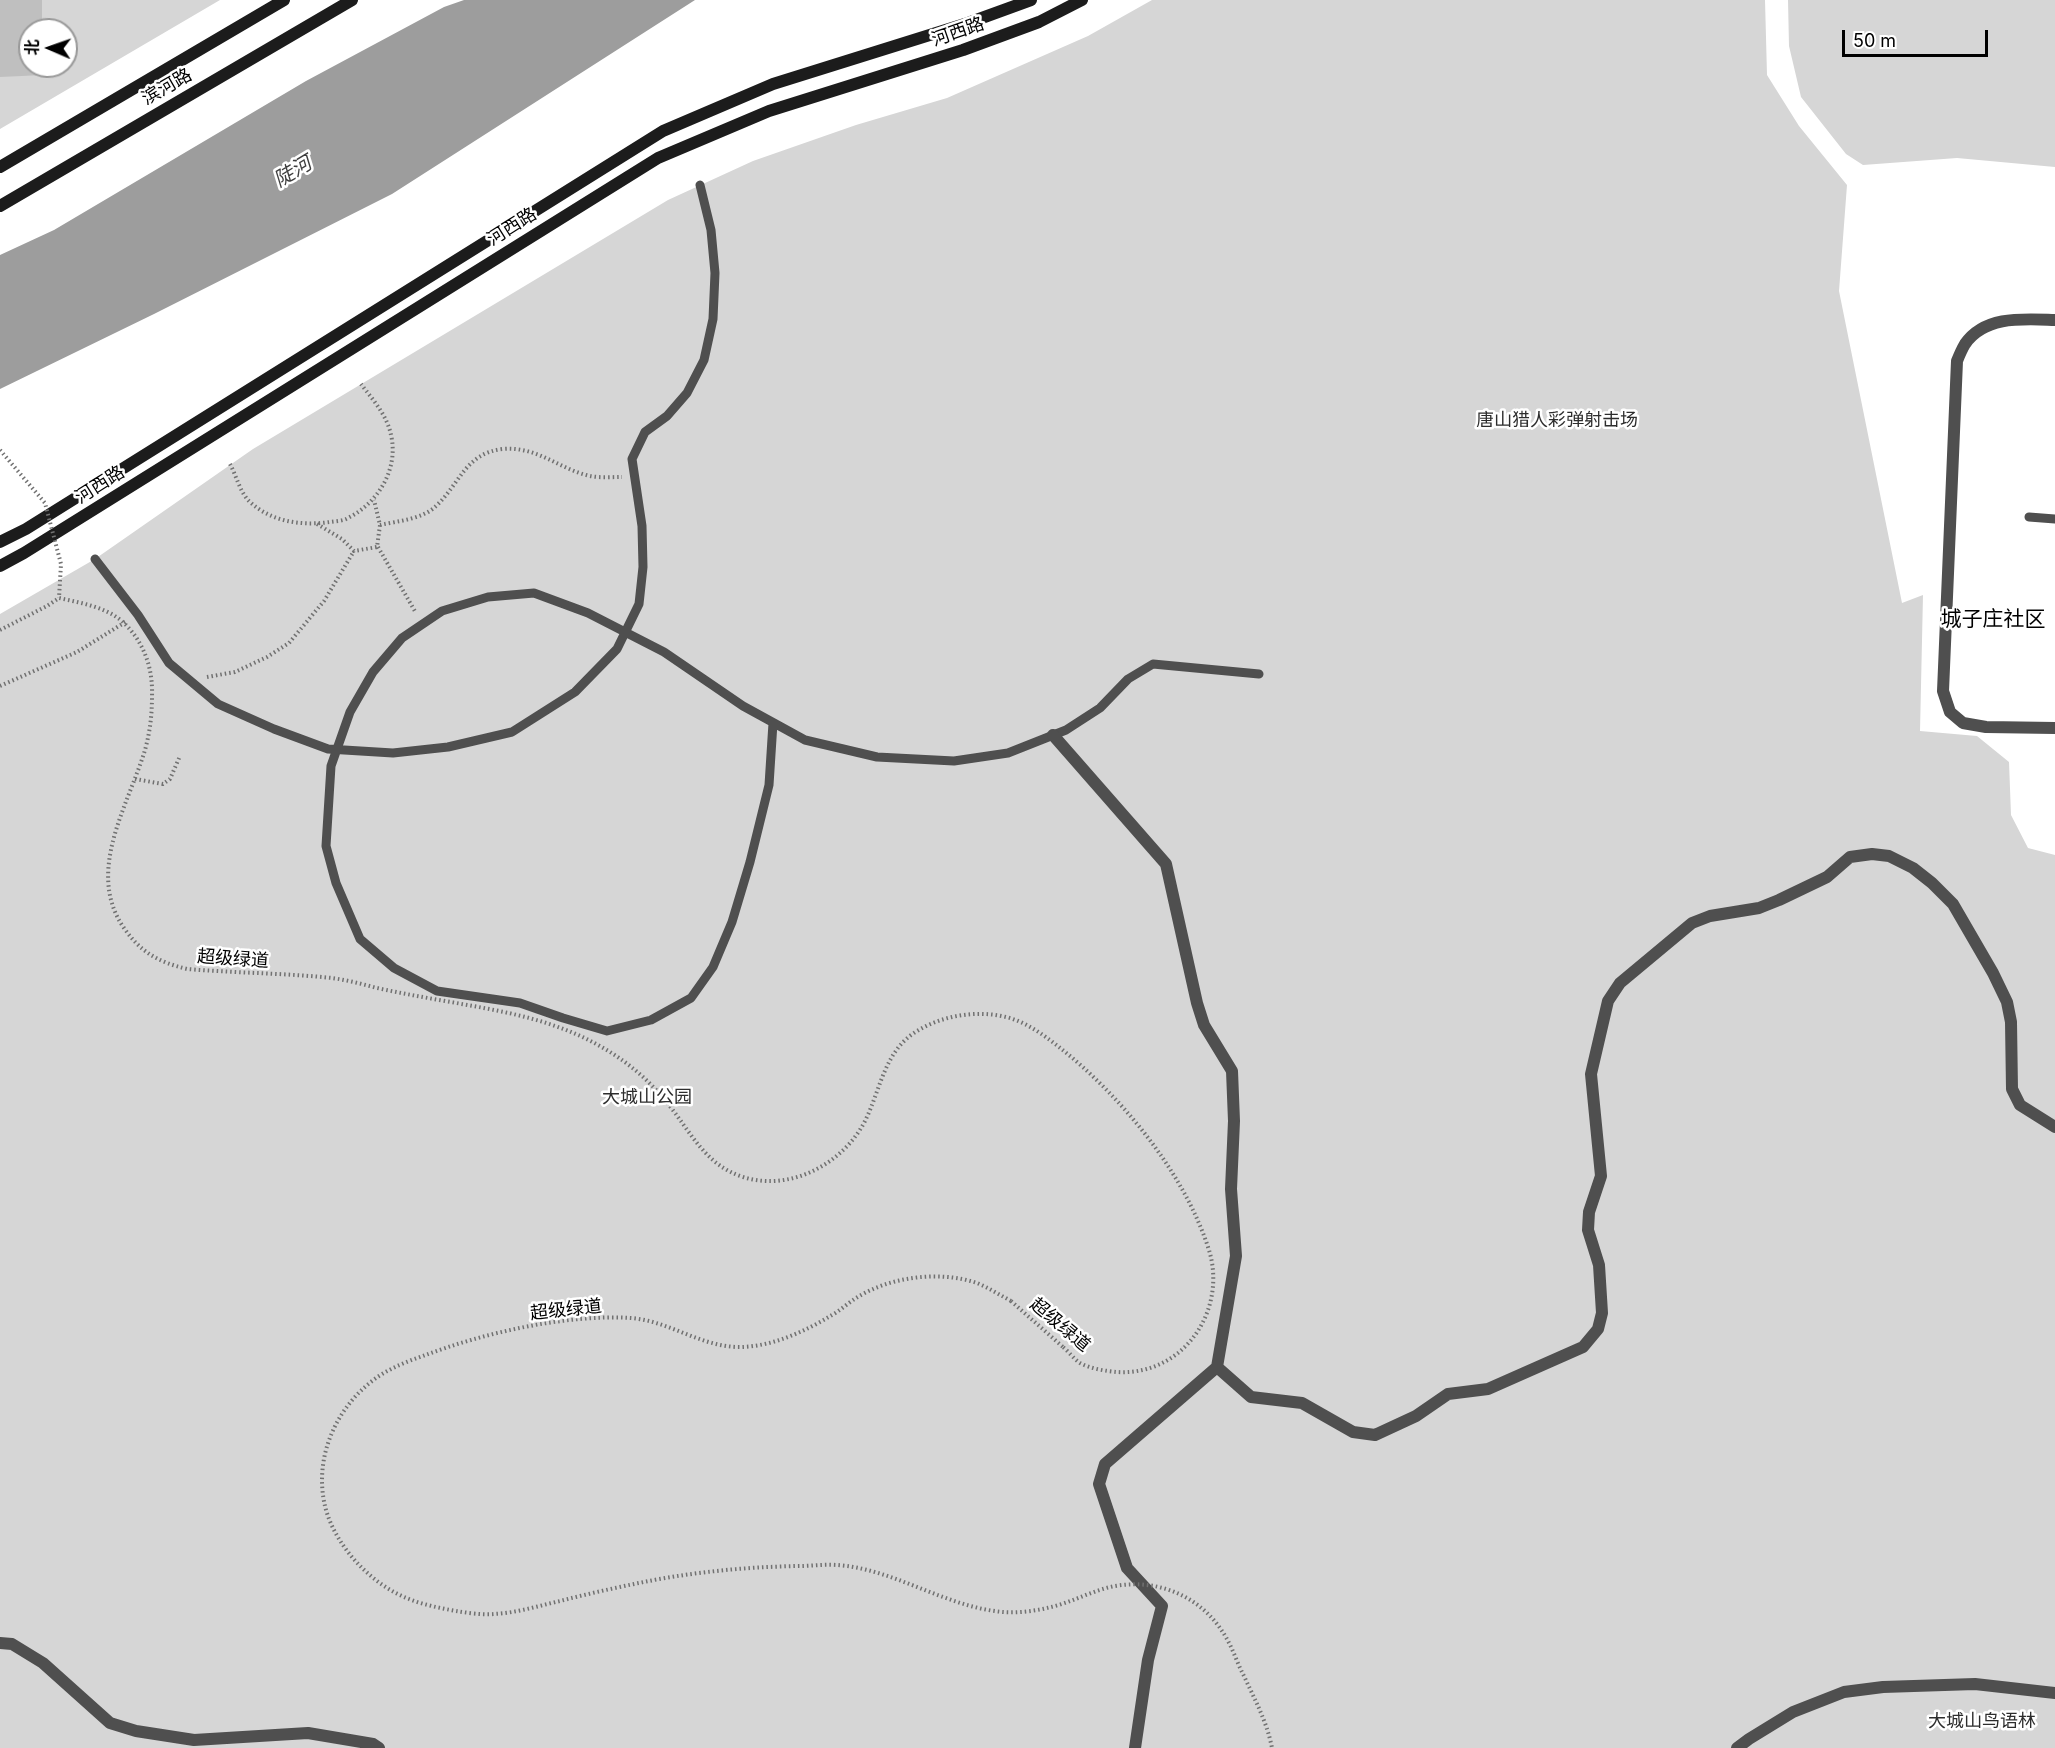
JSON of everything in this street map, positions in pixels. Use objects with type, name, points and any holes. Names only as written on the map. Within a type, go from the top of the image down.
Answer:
[{"type":"street","name":"滨河路","points":[[0,166],[284,0]]},
{"type":"street","name":"滨河路","points":[[0,206],[352,0]]},
{"type":"street","name":"河西路","points":[[0,542],[26,529],[663,131],[773,84],[968,23],[1031,0]]},
{"type":"street","name":"河西路","points":[[0,566],[658,159],[769,111],[963,50],[1040,22],[1082,0]]},
{"type":"street","points":[[2055,320],[2008,319],[1984,328],[1966,342],[1957,361],[1943,691],[1950,712],[1963,723],[1986,727],[2055,728]]},
{"type":"street","points":[[1053,735],[1166,864],[1204,1025],[1232,1071],[1234,1121],[1231,1189],[1236,1256],[1217,1367],[1105,1464],[1099,1484],[1127,1568],[1161,1606],[1148,1660],[1135,1748]]},
{"type":"street","points":[[1217,1367],[1251,1397],[1302,1403],[1353,1432],[1375,1435],[1416,1416],[1448,1394],[1488,1389],[1583,1347],[1598,1329],[1602,1313],[1599,1265],[1588,1230],[1589,1212],[1601,1176],[1591,1074],[1608,1001],[1620,983],[1692,923],[1710,916],[1759,908],[1779,900],[1827,877],[1850,857],[1872,854],[1889,856],[1913,868],[1953,904],[1994,973],[2007,1002],[2011,1022],[2012,1089],[2020,1105],[2055,1127]]},
{"type":"street","points":[[0,1643],[12,1644],[43,1663],[110,1723],[136,1731],[194,1740],[308,1733],[373,1744],[379,1748]]},
{"type":"street","points":[[1737,1748],[1794,1712],[1844,1692],[1883,1687],[1975,1684],[2055,1693]]},
{"type":"lane","points":[[95,559],[138,615],[169,663],[219,704],[274,729],[328,749],[393,753],[448,747],[512,732],[574,692],[617,649],[639,604],[643,567],[642,526],[632,459],[645,432],[667,416],[687,393],[704,360],[713,319],[716,273],[711,230],[700,185]]},
{"type":"lane","points":[[2029,517],[2055,519]]},
{"type":"lane","points":[[773,723],[769,785],[732,922],[713,967],[691,998],[651,1020],[607,1030],[563,1018],[520,1002],[438,991],[394,968],[360,939],[336,883],[326,846],[331,766],[350,712],[373,672],[402,638],[442,611],[488,597],[534,593],[588,613],[664,652],[743,706],[806,740],[877,757],[954,761],[1008,753],[1066,730],[1101,708],[1128,679],[1153,664],[1259,674]]},
{"type":"path","points":[[230,464],[247,499],[265,514],[290,522],[316,524],[346,519],[374,500],[392,468],[392,437],[384,415],[362,384]]},
{"type":"path","points":[[0,450],[45,503],[61,564],[59,598],[0,630]]},
{"type":"path","points":[[380,525],[420,516],[436,507],[472,461],[487,452],[496,450],[535,452],[591,476],[635,478]]},
{"type":"path","points":[[374,500],[380,525],[377,547],[423,624]]},
{"type":"path","points":[[316,524],[342,538],[354,551]]},
{"type":"path","points":[[189,680],[236,672],[290,643],[324,601],[354,551],[377,547]]},
{"type":"path","name":"超级绿道","points":[[59,598],[102,609],[122,622],[141,645],[149,665],[153,684],[152,720],[146,748],[111,846],[108,881],[111,901],[119,921],[135,943],[165,963],[187,969],[335,978],[401,993],[522,1015],[549,1023],[587,1039],[628,1064],[652,1085],[703,1152],[721,1167],[741,1177],[770,1182],[786,1180],[819,1168],[849,1143],[863,1123],[882,1075],[896,1048],[923,1028],[939,1020],[966,1015],[991,1014],[1014,1020],[1038,1032],[1114,1096],[1147,1135],[1196,1216],[1209,1248],[1214,1266],[1212,1301],[1205,1321],[1192,1340],[1179,1352],[1146,1370],[1106,1371],[1082,1364],[1011,1301],[976,1283],[960,1279],[932,1277],[884,1284],[798,1332],[763,1344],[741,1347],[715,1345],[664,1325],[633,1318],[564,1322],[489,1335],[443,1348],[380,1375],[359,1392],[338,1420],[328,1441],[321,1465],[322,1490],[327,1515],[338,1538],[360,1565],[379,1583],[406,1598],[434,1607],[491,1615],[522,1610],[617,1587],[715,1570],[751,1567],[837,1565],[865,1570],[971,1606],[1009,1612],[1050,1608],[1112,1586],[1140,1584],[1159,1587],[1191,1599],[1208,1614],[1227,1638],[1268,1728],[1272,1748]]},
{"type":"path","points":[[0,686],[77,652],[138,615]]},
{"type":"path","points":[[135,779],[163,784],[170,778],[180,756]]},
{"type":"green space","points":[[0,0],[220,0],[0,129]]},
{"type":"green space","name":"大城山公园","points":[[1152,0],[1765,0],[1767,75],[1799,126],[1847,185],[1839,291],[1902,603],[1923,595],[1920,731],[1977,736],[2009,762],[2011,815],[2028,848],[2055,855],[2055,1748],[0,1748],[0,614],[95,559],[253,449],[668,200],[753,161],[856,125],[947,98],[1088,36]]},
{"type":"green space","points":[[1788,0],[2055,0],[2055,167],[1957,158],[1863,165],[1846,154],[1801,97],[1789,46]]},
{"type":"water","name":"陡河","points":[[464,0],[695,0],[392,194],[0,389],[0,255],[54,230],[306,81],[444,7]]},
{"type":"building","points":[[0,0],[42,0],[42,18],[18,18],[18,76],[0,77]]},
{"type":"district","name":"城子庄社区","points":[[1993,620]]},
{"type":"park label","name":"唐山猎人彩弹射击场","points":[[1557,421]]},
{"type":"park label","name":"大城山鸟语林","points":[[1982,1722]]}]
